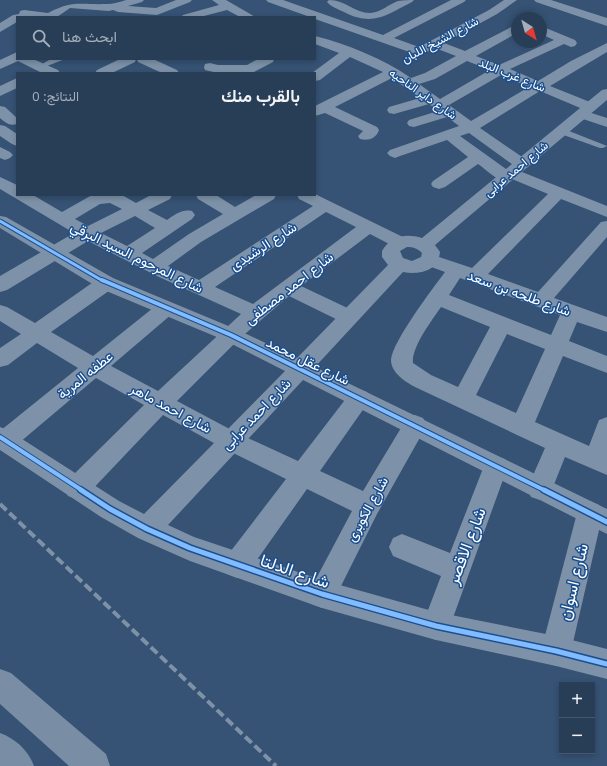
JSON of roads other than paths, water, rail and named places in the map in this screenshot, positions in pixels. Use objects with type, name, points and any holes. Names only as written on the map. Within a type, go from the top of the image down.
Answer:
[{"type":"main road","points":[[0,684],[94,766]]},
{"type":"main road","points":[[0,749],[18,766]]},
{"type":"street","points":[[110,5],[136,0]]},
{"type":"street","points":[[51,16],[62,8],[72,5],[110,5],[157,12],[186,0]]},
{"type":"street","points":[[272,0],[289,2],[308,13],[419,51]]},
{"type":"street","points":[[388,0],[403,2]]},
{"type":"street","points":[[384,39],[475,5],[499,0]]},
{"type":"street","points":[[475,5],[511,0]]},
{"type":"street","points":[[540,0],[606,19]]},
{"type":"street","points":[[552,0],[580,6],[606,19]]},
{"type":"street","points":[[308,13],[335,1],[362,15],[369,16],[377,15],[403,2]]},
{"type":"street","points":[[20,16],[37,4]]},
{"type":"street","points":[[475,5],[511,24]]},
{"type":"street","name":"شارع الشيخ اللبان","points":[[320,109],[419,51],[475,5]]},
{"type":"street","points":[[547,16],[565,8]]},
{"type":"street","points":[[194,16],[238,10]]},
{"type":"street","points":[[0,28],[16,18]]},
{"type":"street","points":[[588,26],[606,19]]},
{"type":"street","points":[[316,28],[332,21]]},
{"type":"street","points":[[410,83],[430,76],[465,56],[511,26]]},
{"type":"street","points":[[547,32],[565,36],[594,54],[607,59]]},
{"type":"street","points":[[414,122],[499,70],[565,36]]},
{"type":"street","name":"شارع غرب البلد","points":[[436,38],[465,56],[539,86],[607,123]]},
{"type":"street","name":"شارع داير الناحيه","points":[[316,40],[349,52],[396,65],[410,83],[471,127],[513,172]]},
{"type":"street","points":[[395,154],[471,127],[539,86],[582,66],[594,54],[607,47]]},
{"type":"street","points":[[0,65],[14,52]]},
{"type":"street","points":[[316,76],[349,52]]},
{"type":"street","points":[[26,60],[46,67]]},
{"type":"street","points":[[110,72],[128,60]]},
{"type":"street","points":[[145,60],[168,72]]},
{"type":"street","points":[[210,67],[246,71],[266,60]]},
{"type":"street","points":[[0,92],[16,83]]},
{"type":"street","name":"شارع احمد عرابى","points":[[427,253],[513,172],[607,93]]},
{"type":"street","points":[[394,110],[441,105]]},
{"type":"street","points":[[320,109],[372,130],[365,136]]},
{"type":"street","points":[[0,110],[16,139]]},
{"type":"street","points":[[449,135],[478,156],[607,212]]},
{"type":"street","points":[[439,184],[478,156]]},
{"type":"street","points":[[558,192],[437,298],[413,335],[403,353],[402,361],[404,367],[416,377],[602,463],[607,427]]},
{"type":"street","name":"شارع المرحوم السيد البرقي","points":[[27,196],[86,234],[200,288],[256,312]]},
{"type":"street","points":[[62,220],[96,199],[104,199],[109,196],[136,209],[167,227]]},
{"type":"street","points":[[0,286],[53,252],[158,196]]},
{"type":"street","points":[[206,196],[235,214]]},
{"type":"street","points":[[155,266],[235,214],[266,196]]},
{"type":"street","points":[[307,196],[399,242]]},
{"type":"street","name":"شارع الرشيدى","points":[[200,288],[326,205]]},
{"type":"street","points":[[128,254],[186,215]]},
{"type":"street","name":"شارع عقل محمد","points":[[0,222],[106,283],[165,309],[231,335],[598,517]]},
{"type":"street","name":"شارع احمد مصطفى","points":[[77,488],[160,403],[256,312],[368,226]]},
{"type":"street","points":[[541,301],[607,226]]},
{"type":"street","points":[[412,241],[427,253],[422,266],[417,268],[399,265],[393,261],[390,256],[390,250],[399,242],[412,241]]},
{"type":"street","name":"شارع طلحه بن سعد","points":[[427,253],[465,273],[607,325]]},
{"type":"street","name":"شارع احمد عرابى","points":[[147,529],[399,265]]},
{"type":"street","points":[[0,359],[106,283]]},
{"type":"street","points":[[287,287],[349,317]]},
{"type":"street","points":[[437,298],[607,365]]},
{"type":"street","name":"عطفه المرية","points":[[2,439],[165,309]]},
{"type":"street","name":"شارع احمد ماهر","points":[[0,312],[35,334],[94,367],[231,441],[368,506]]},
{"type":"street","points":[[522,426],[571,312]]},
{"type":"street","points":[[462,399],[502,324]]},
{"type":"street","points":[[236,565],[359,398]]},
{"type":"street","name":"شارع الكوبرى","points":[[322,594],[368,506],[415,425]]},
{"type":"street","name":"شارع الدلتا","points":[[2,439],[110,509],[147,529],[190,548],[322,594],[436,626],[556,651],[607,664]]},
{"type":"street","points":[[540,489],[560,443]]},
{"type":"street","name":"شارع الاقصر","points":[[436,626],[496,466]]},
{"type":"street","name":"شارع اسوان","points":[[556,651],[598,517]]},
{"type":"street","points":[[402,547],[457,569]]},
{"type":"lane","points":[[46,67],[60,60]]},
{"type":"lane","points":[[561,131],[603,146]]},
{"type":"railway","points":[[0,504],[276,766]]}]
